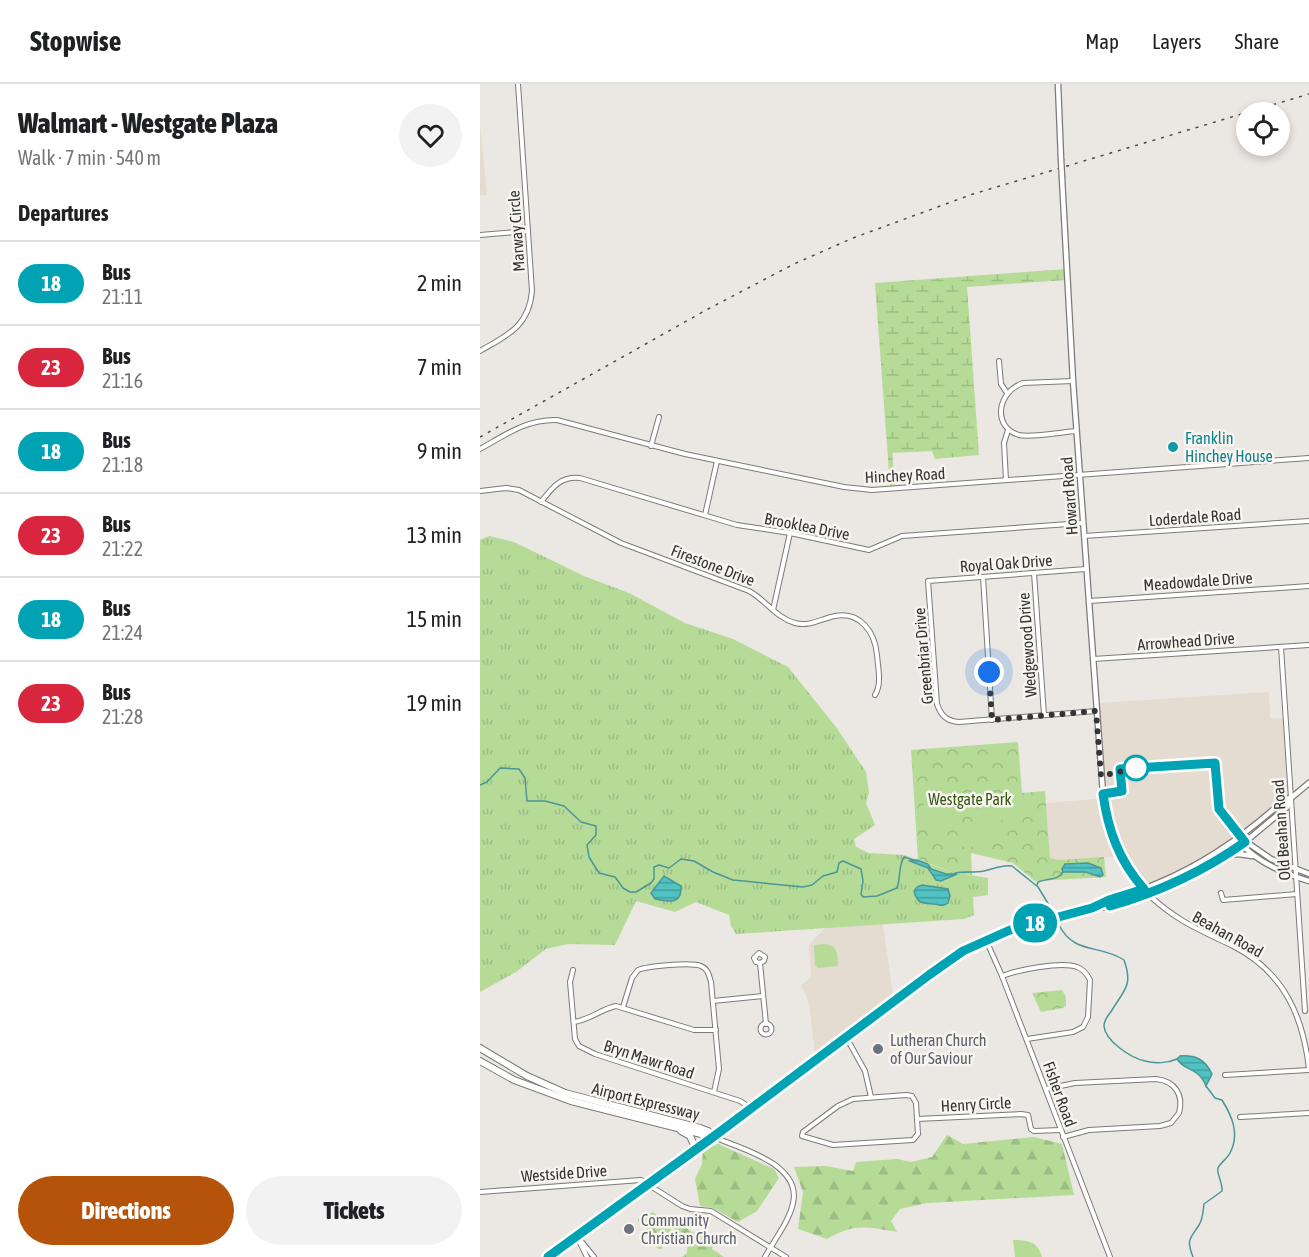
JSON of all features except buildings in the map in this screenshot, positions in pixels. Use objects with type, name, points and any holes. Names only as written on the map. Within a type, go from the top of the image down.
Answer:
[{"type":"highway","name":"Airport Expressway","points":[[480,1048],[527,1076],[557,1090],[580,1098],[700,1128],[708,1131],[713,1137]]},
{"type":"highway","name":"Airport Expressway","points":[[480,1061],[514,1080],[582,1104],[713,1137]]},
{"type":"highway","points":[[667,1125],[690,1136],[696,1149]]},
{"type":"main road","name":"Howard Road","points":[[1058,84],[1076,432],[1103,794],[1107,823],[1122,859],[1148,894]]},
{"type":"main road","points":[[548,1257],[937,969],[986,939],[1010,930],[1092,908],[1110,906],[1148,894],[1191,875],[1243,843],[1287,807],[1291,798],[1309,783]]},
{"type":"main road","points":[[1092,908],[1144,889],[1197,865],[1239,838],[1285,799],[1291,798]]},
{"type":"main road","points":[[1239,838],[1257,858]]},
{"type":"main road","points":[[1243,843],[1271,859],[1309,874]]},
{"type":"main road","points":[[1222,856],[1239,854],[1257,858],[1309,881]]},
{"type":"street","name":"Marway Circle","points":[[480,351],[513,331],[523,320],[530,306],[532,291],[518,84]]},
{"type":"street","points":[[480,235],[528,231]]},
{"type":"street","points":[[999,361],[1001,384],[1007,393]]},
{"type":"street","points":[[1006,480],[1004,443],[1008,430],[1001,414],[1003,399],[1007,393],[1023,384],[1073,381]]},
{"type":"street","points":[[651,446],[659,417]]},
{"type":"street","name":"Hinchey Road","points":[[480,449],[527,424],[546,420],[571,423],[651,446],[717,461],[861,490],[1309,458]]},
{"type":"street","points":[[1008,430],[1026,437],[1076,432]]},
{"type":"street","points":[[705,515],[717,461]]},
{"type":"street","name":"Brooklea Drive","points":[[541,502],[560,481],[573,477],[737,525],[869,549],[902,536],[1083,523]]},
{"type":"street","name":"Firestone Drive","points":[[480,491],[512,489],[621,543],[749,591],[790,622],[812,624],[840,616],[860,621],[869,630],[875,645],[879,689],[875,695]]},
{"type":"street","name":"Loderdale Road","points":[[1083,536],[1309,521]]},
{"type":"street","points":[[773,610],[790,533]]},
{"type":"street","name":"Royal Oak Drive","points":[[928,581],[1086,569]]},
{"type":"street","name":"Wedgewood Drive","points":[[1034,573],[1044,715]]},
{"type":"street","points":[[983,577],[992,720]]},
{"type":"street","name":"Greenbriar Drive","points":[[928,581],[937,704],[943,716],[953,722],[1096,711]]},
{"type":"street","name":"Meadowdale Drive","points":[[1088,601],[1309,586]]},
{"type":"street","name":"Arrowhead Drive","points":[[1093,659],[1309,645]]},
{"type":"street","name":"Old Beahan Road","points":[[1281,647],[1298,877],[1297,894],[1305,1011]]},
{"type":"street","points":[[1221,893],[1223,900],[1297,894]]},
{"type":"street","name":"Beahan Road","points":[[1148,894],[1187,925],[1250,957],[1274,978],[1299,1017],[1305,1037],[1309,1069]]},
{"type":"street","name":"Fisher Road","points":[[986,939],[1027,1039],[1110,1257]]},
{"type":"street","points":[[760,963],[766,1024]]},
{"type":"street","points":[[623,1007],[632,978],[638,970],[693,964],[704,968],[710,976],[716,1030],[719,1069],[714,1092]]},
{"type":"street","points":[[1002,976],[1020,969],[1070,965],[1081,969],[1090,980],[1089,1017],[1083,1027],[1073,1032],[1027,1039]]},
{"type":"street","name":"Bryn Mawr Road","points":[[573,970],[570,982],[575,1039],[579,1046],[586,1051],[740,1101],[751,1108]]},
{"type":"street","points":[[713,1001],[763,996]]},
{"type":"street","points":[[574,1022],[593,1017],[610,1007],[623,1007],[694,1030],[716,1030]]},
{"type":"street","points":[[846,1037],[867,1075],[871,1097]]},
{"type":"street","points":[[1225,1075],[1309,1069]]},
{"type":"street","points":[[1046,1089],[1075,1083],[1156,1079],[1168,1082],[1178,1091],[1179,1113],[1166,1125],[1089,1130],[1063,1137]]},
{"type":"street","points":[[912,1096],[918,1119],[916,1138],[910,1141],[833,1145],[802,1136],[803,1132],[842,1103],[852,1099],[871,1097],[912,1096]]},
{"type":"street","points":[[1240,1117],[1309,1113]]},
{"type":"street","name":"Henry Circle","points":[[918,1119],[1021,1114],[1028,1115],[1030,1127],[1034,1131],[1060,1130]]},
{"type":"street","points":[[713,1137],[776,1164],[789,1177],[793,1186],[793,1204],[790,1214],[765,1257]]},
{"type":"street","name":"Westside Drive","points":[[480,1192],[629,1180],[641,1180],[649,1184]]},
{"type":"street","points":[[649,1184],[682,1206],[711,1211],[786,1257]]},
{"type":"street","points":[[577,1236],[587,1257]]},
{"type":"street","points":[[577,1236],[594,1257]]},
{"type":"shaded area","points":[[480,124],[487,195],[480,195]]},
{"type":"shaded area","points":[[1269,692],[1270,718],[1284,719],[1288,792],[1246,829],[1197,861],[1153,882],[1145,882],[1139,878],[1124,853],[1114,857],[1059,860],[1050,858],[1046,803],[1107,798],[1099,703]]},
{"type":"shaded area","points":[[883,924],[893,995],[815,1054],[810,1010],[801,986],[811,977],[809,945],[826,927]]},
{"type":"green space","points":[[1066,269],[1065,280],[967,287],[979,455],[935,459],[932,451],[892,453],[895,485],[890,486],[875,283]]},
{"type":"green space","points":[[489,536],[514,542],[584,576],[629,593],[685,623],[733,639],[788,667],[836,727],[866,772],[869,792],[866,803],[875,825],[854,839],[856,847],[869,853],[904,855],[951,872],[988,878],[988,895],[973,897],[974,915],[964,919],[736,934],[731,926],[729,915],[696,902],[675,912],[636,901],[615,945],[568,944],[546,949],[516,972],[480,992],[480,540]]},
{"type":"green space","name":"Westgate Park","points":[[1018,742],[1022,793],[1045,791],[1050,858],[1059,860],[1104,857],[1106,877],[1035,881],[1013,863],[971,853],[972,875],[951,872],[918,859],[911,750]]},
{"type":"green space","points":[[957,795],[955,809],[948,819],[938,826],[924,828],[924,799],[928,796]]},
{"type":"green space","points":[[1024,802],[1025,817],[992,822],[991,805]]},
{"type":"green space","points":[[990,814],[992,846],[961,847],[969,824]]},
{"type":"green space","points":[[826,944],[834,947],[838,966],[818,968],[815,965],[814,945]]},
{"type":"green space","points":[[1062,990],[1066,997],[1066,1005],[1063,1008],[1041,1012],[1032,993]]},
{"type":"green space","points":[[947,1135],[963,1144],[1034,1137],[1062,1144],[1074,1195],[927,1203],[900,1209],[891,1221],[897,1232],[853,1228],[827,1239],[798,1229],[803,1192],[794,1167],[826,1166],[853,1171],[856,1162],[897,1159],[911,1162],[932,1157]]},
{"type":"green space","points":[[718,1144],[774,1169],[779,1178],[757,1211],[738,1222],[713,1208],[700,1206],[695,1179],[702,1164],[703,1150]]},
{"type":"green space","points":[[653,1212],[671,1222],[686,1214],[690,1218],[686,1228],[697,1235],[714,1239],[712,1249],[724,1257],[682,1257],[687,1253],[688,1238],[676,1232],[673,1227],[671,1233],[664,1236],[662,1249],[658,1249],[648,1239],[652,1232],[638,1221]]},
{"type":"green space","points":[[1013,1240],[1032,1243],[1038,1248],[1042,1257],[1015,1257]]},
{"type":"water","points":[[917,860],[928,864],[931,869],[946,874],[957,874],[941,881],[936,880],[928,868],[910,861]]},
{"type":"water","points":[[1088,863],[1101,868],[1103,875],[1100,877],[1086,872],[1063,872],[1062,869],[1065,864]]},
{"type":"water","points":[[664,876],[681,886],[679,897],[673,901],[655,899],[651,893]]},
{"type":"water","points":[[922,885],[948,889],[950,896],[948,903],[941,905],[919,901],[914,891]]},
{"type":"water","points":[[1180,1056],[1195,1057],[1203,1061],[1212,1074],[1206,1086],[1199,1075],[1180,1063],[1177,1059]]},
{"type":"waterway","points":[[480,785],[487,782],[500,768],[519,769],[525,778],[527,801],[545,801],[564,806],[581,822],[596,826],[596,835],[587,845],[589,857],[599,873],[615,877],[623,888],[630,892],[636,892],[651,883],[654,879],[654,867],[659,865],[669,868],[681,859],[694,861],[733,880],[803,887],[812,885],[823,876],[837,872],[839,863],[843,861],[861,869],[863,897],[877,896],[897,888],[904,857],[917,861]]},
{"type":"waterway","points":[[955,873],[980,872],[1002,866],[1012,866],[1038,887],[1052,910]]},
{"type":"waterway","points":[[1037,885],[1038,882],[1055,878],[1063,872]]},
{"type":"waterway","points":[[1059,925],[1072,941],[1124,960],[1128,981],[1104,1026],[1105,1032],[1114,1043],[1126,1053],[1149,1062],[1157,1063],[1177,1059]]},
{"type":"waterway","points":[[1193,1257],[1190,1240],[1201,1220],[1204,1204],[1222,1191],[1218,1168],[1230,1153],[1234,1139],[1234,1125],[1226,1106],[1222,1100],[1215,1098],[1206,1086]]},
{"type":"railway","points":[[480,437],[708,309],[794,264],[853,238],[973,194],[1309,94]]},
{"type":"bus line","name":"18","points":[[548,1257],[963,951],[1010,930],[1092,908],[1144,889],[1128,869],[1111,835],[1103,794],[1122,791],[1120,769],[1215,763],[1219,809],[1245,842],[1181,880],[1138,898],[1110,906]]},
{"type":"place","name":"Franklin Hinchey House","points":[[1173,447]]},
{"type":"place","name":"Lutheran Church of Our Saviour","points":[[878,1049]]},
{"type":"place","name":"Community Christian Church","points":[[629,1229]]},
{"type":"route","points":[[989,672],[992,720],[1096,711],[1101,776],[1136,768]]}]
